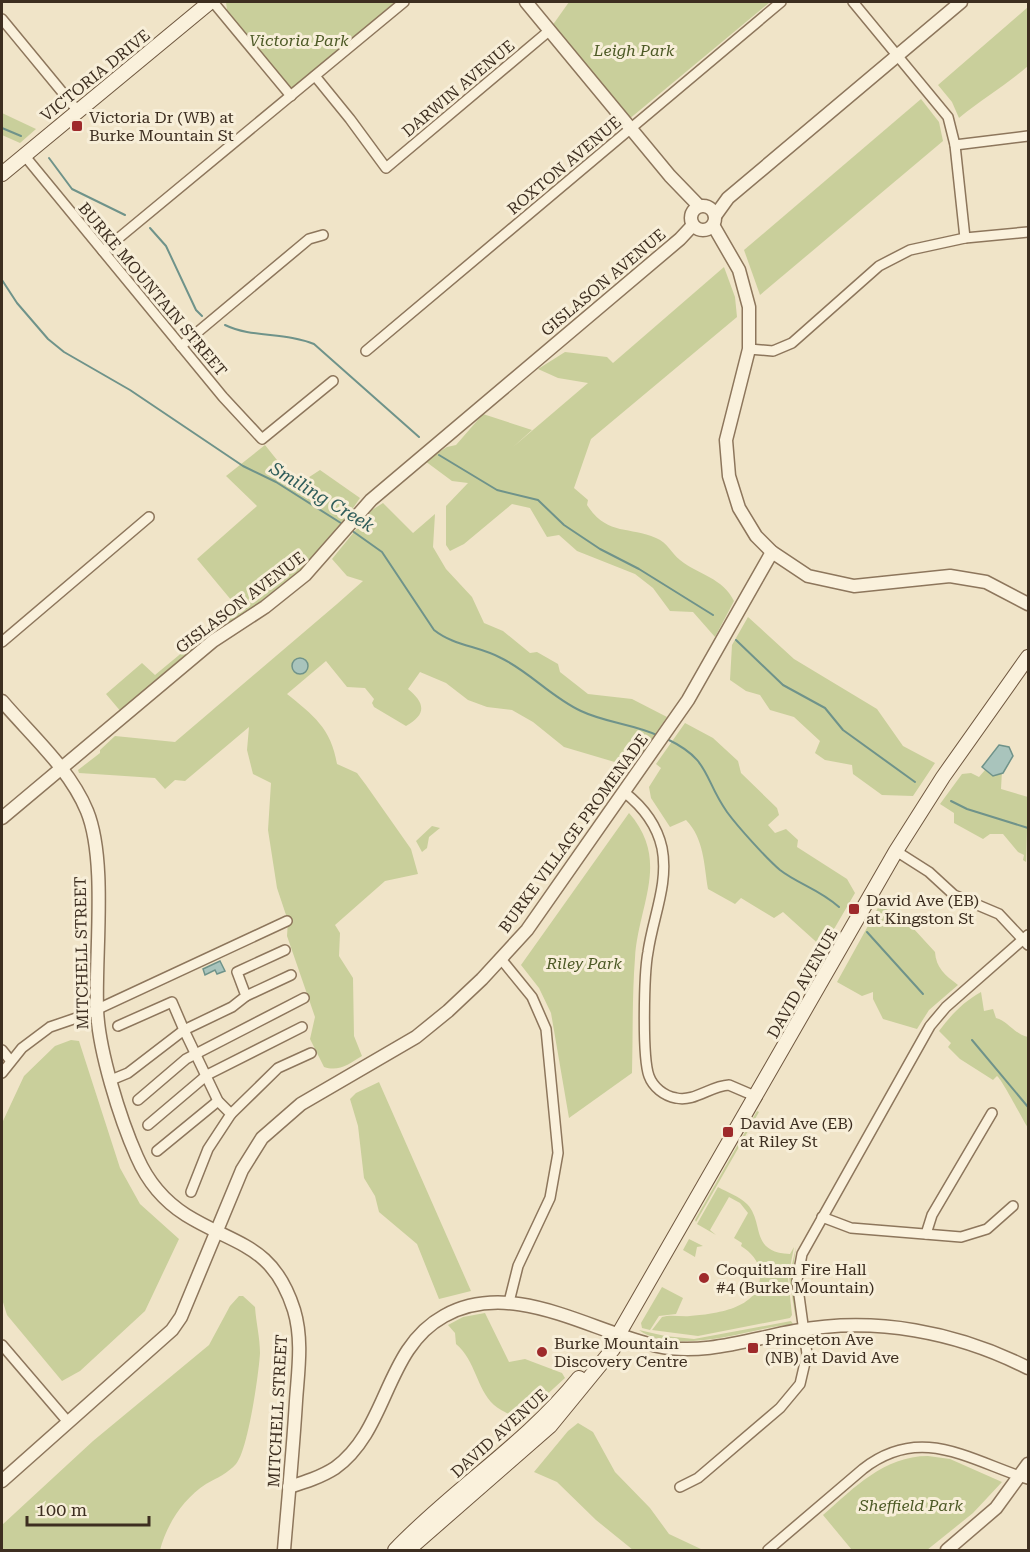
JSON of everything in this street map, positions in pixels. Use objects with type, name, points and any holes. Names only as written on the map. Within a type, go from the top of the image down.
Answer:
[{"type":"main road","name":"VICTORIA DRIVE","points":[[2,174],[77,110],[212,2]]},
{"type":"main road","name":"DAVID AVENUE","points":[[408,1551],[550,1426],[613,1349],[618,1335],[896,851],[943,777],[1029,657]]},
{"type":"main road","name":"DAVID AVENUE","points":[[394,1551],[419,1526],[536,1426],[577,1381],[607,1342],[618,1335]]},
{"type":"street","points":[[212,2],[291,96]]},
{"type":"street","points":[[103,251],[404,2]]},
{"type":"street","points":[[526,2],[683,191],[721,239],[739,270],[750,320],[749,349],[726,440],[729,476],[739,508],[756,536],[772,552],[808,576],[854,586],[950,576],[986,582],[1029,604]]},
{"type":"street","name":"ROXTON AVENUE","points":[[366,351],[781,2]]},
{"type":"street","points":[[853,2],[946,114],[955,145],[965,238]]},
{"type":"street","name":"GISLASON AVENUE","points":[[2,818],[213,640],[265,607],[305,575],[371,500],[961,2]]},
{"type":"street","points":[[2,19],[77,110]]},
{"type":"street","name":"DARWIN AVENUE","points":[[315,76],[351,119],[386,168],[550,30]]},
{"type":"street","points":[[955,145],[1029,136]]},
{"type":"street","name":"BURKE MOUNTAIN STREET","points":[[24,155],[262,439],[333,381]]},
{"type":"street","points":[[749,349],[773,351],[792,344],[869,275],[893,257],[926,245],[965,238],[1029,232]]},
{"type":"street","points":[[182,346],[309,239],[323,235]]},
{"type":"street","points":[[2,642],[148,517]]},
{"type":"street","name":"BURKE VILLAGE PROMENADE","points":[[2,1481],[172,1330],[181,1317],[242,1170],[262,1138],[286,1115],[317,1094],[416,1036],[448,1011],[527,930],[672,723],[703,675],[772,552]]},
{"type":"street","name":"MITCHELL STREET","points":[[2,701],[79,793],[93,829],[97,865],[99,1039],[134,1150],[150,1181],[179,1210],[249,1246],[268,1264],[277,1275],[294,1309],[300,1347],[284,1551]]},
{"type":"street","points":[[624,792],[650,819],[663,857],[663,884],[646,963],[646,1053],[649,1075],[659,1090],[676,1098],[693,1097],[729,1085],[756,1096]]},
{"type":"street","points":[[680,1486],[698,1478],[792,1396],[803,1377],[806,1363],[797,1281],[802,1254],[937,1017],[1027,940],[999,914],[954,895],[929,872],[896,851]]},
{"type":"street","points":[[2,1072],[10,1060],[43,1032],[287,921]]},
{"type":"street","points":[[246,996],[237,972],[285,950]]},
{"type":"street","points":[[501,959],[527,989],[546,1029],[558,1153],[550,1198],[518,1266],[509,1302]]},
{"type":"street","points":[[111,1080],[128,1073],[184,1030],[232,1007],[246,996],[291,975]]},
{"type":"street","points":[[138,1100],[196,1053],[304,998]]},
{"type":"street","points":[[118,1026],[172,1002],[218,1101],[231,1114]]},
{"type":"street","points":[[148,1125],[207,1075],[302,1027]]},
{"type":"street","points":[[2,1050],[10,1060]]},
{"type":"street","points":[[191,1192],[208,1149],[231,1114],[278,1068],[311,1053]]},
{"type":"street","points":[[157,1151],[218,1101]]},
{"type":"street","points":[[926,1234],[932,1215],[981,1128],[992,1113]]},
{"type":"street","points":[[822,1217],[851,1227],[952,1238],[975,1234],[992,1226],[1013,1206]]},
{"type":"street","points":[[290,1487],[324,1474],[354,1451],[370,1427],[405,1352],[431,1324],[468,1306],[509,1302],[658,1346],[693,1349],[804,1330],[860,1326],[922,1332],[976,1346],[1029,1368]]},
{"type":"street","points":[[2,1345],[68,1422]]},
{"type":"street","points":[[768,1551],[863,1469],[898,1450],[921,1447],[943,1448],[1024,1478]]},
{"type":"street","points":[[947,1551],[991,1514],[1024,1478],[1029,1464]]},
{"type":"green space","name":"Victoria Park","points":[[226,2],[404,2],[294,94],[227,10]]},
{"type":"green space","name":"Leigh Park","points":[[569,2],[770,2],[628,120],[552,26]]},
{"type":"green space","points":[[1028,7],[1028,66],[959,118],[952,102],[938,85]]},
{"type":"green space","points":[[921,99],[939,122],[943,141],[760,295],[744,250]]},
{"type":"green space","points":[[2,113],[36,129],[20,143],[2,135]]},
{"type":"green space","points":[[724,267],[735,297],[737,317],[591,439],[574,488],[588,500],[587,505],[602,522],[660,540],[680,560],[724,587],[734,601],[715,637],[693,612],[670,611],[653,588],[635,574],[577,551],[559,535],[547,537],[530,508],[512,504],[464,544],[450,551],[446,545],[446,506],[468,483],[452,481],[425,461],[447,447],[456,445],[483,414],[532,430],[513,447],[588,383],[558,378],[538,369],[565,352],[607,357],[613,363]]},
{"type":"green space","points":[[265,445],[297,485],[320,470],[360,498],[322,553],[272,597],[122,713],[106,694],[142,663],[155,675],[237,607],[197,559],[257,506],[226,476]]},
{"type":"green space","points":[[383,503],[413,533],[435,514],[433,547],[446,569],[472,597],[484,623],[503,631],[530,653],[537,652],[558,664],[560,672],[588,694],[632,699],[667,717],[640,756],[626,757],[618,763],[564,747],[533,722],[512,710],[487,707],[468,700],[446,683],[420,672],[408,689],[418,699],[421,712],[406,726],[374,707],[372,703],[374,699],[365,688],[347,687],[326,661],[287,694],[320,723],[330,741],[337,764],[357,773],[366,785],[411,849],[418,874],[385,881],[335,925],[340,933],[339,956],[353,978],[354,1036],[362,1056],[334,1069],[324,1067],[310,1039],[315,1017],[287,936],[288,921],[277,888],[268,830],[271,783],[253,774],[247,750],[249,727],[185,781],[175,780],[165,789],[155,778],[79,773],[78,770],[100,753],[100,750],[115,736],[175,742],[337,604],[363,581],[347,576],[332,559],[372,510]]},
{"type":"green space","points":[[748,617],[794,659],[877,709],[903,746],[935,763],[913,796],[882,795],[853,774],[852,765],[825,760],[815,753],[820,741],[794,717],[770,710],[760,695],[746,691],[730,680],[732,645]]},
{"type":"green space","points":[[685,723],[713,738],[738,761],[741,773],[777,808],[779,815],[768,825],[775,833],[786,829],[798,840],[797,847],[847,879],[855,893],[823,948],[783,912],[774,918],[741,898],[735,904],[708,889],[700,843],[692,827],[686,820],[670,827],[651,798],[649,787],[661,768],[656,764]]},
{"type":"green space","points":[[985,770],[1002,771],[1001,789],[1028,797],[1026,862],[1023,860],[1024,855],[1018,852],[1003,834],[990,834],[983,839],[954,823],[954,813],[940,804],[962,774],[971,773],[979,777]]},
{"type":"green space","name":"Riley Park","points":[[629,813],[641,831],[648,848],[650,866],[649,884],[635,958],[632,1073],[569,1118],[551,1013],[539,988],[521,965]]},
{"type":"green space","points":[[432,826],[440,828],[429,837],[427,848],[422,852],[416,841]]},
{"type":"green space","points":[[879,906],[902,916],[935,952],[942,971],[958,985],[929,1010],[917,1029],[883,1019],[873,999],[873,992],[862,996],[837,982]]},
{"type":"green space","points":[[981,992],[984,1011],[993,1009],[996,1018],[1028,1037],[1028,1128],[999,1078],[997,1076],[993,1080],[960,1059],[948,1047],[951,1043],[939,1031],[958,1009]]},
{"type":"green space","points":[[71,1040],[79,1041],[120,1168],[140,1204],[179,1239],[145,1311],[80,1371],[62,1381],[7,1315],[2,1299],[3,1121],[24,1076],[55,1046]]},
{"type":"green space","points":[[379,1082],[471,1291],[439,1299],[417,1244],[379,1212],[375,1196],[364,1178],[358,1126],[350,1099],[356,1093]]},
{"type":"green space","points":[[757,1111],[759,1112],[696,1222],[695,1220]]},
{"type":"green space","points":[[718,1187],[747,1204],[756,1220],[763,1242],[769,1248],[790,1254],[794,1247],[788,1278],[792,1315],[790,1318],[698,1336],[652,1330],[662,1317],[700,1315],[734,1308],[752,1296],[758,1287],[760,1271],[757,1262],[741,1246],[742,1243],[734,1238],[748,1213],[740,1203],[729,1197],[710,1230],[716,1235],[697,1224]]},
{"type":"green space","points":[[689,1239],[703,1246],[697,1247],[695,1257],[683,1250]]},
{"type":"green space","points":[[796,1247],[792,1278],[796,1320],[789,1278]]},
{"type":"green space","points":[[662,1287],[683,1298],[676,1314],[659,1316],[650,1330],[642,1328],[641,1323]]},
{"type":"green space","points":[[239,1296],[243,1296],[255,1307],[260,1347],[255,1393],[245,1444],[233,1467],[198,1490],[183,1505],[167,1531],[160,1550],[2,1550],[2,1525],[93,1441],[209,1345],[230,1306]]},
{"type":"green space","points":[[485,1313],[509,1362],[525,1359],[562,1373],[565,1378],[519,1420],[494,1405],[488,1398],[468,1358],[456,1344],[455,1333],[448,1325],[463,1317]]},
{"type":"green space","points":[[791,1321],[793,1324],[704,1340],[668,1341],[652,1337],[639,1330],[694,1339]]},
{"type":"green space","points":[[578,1423],[593,1432],[615,1472],[650,1508],[669,1534],[703,1550],[633,1550],[596,1520],[557,1482],[534,1472],[568,1431]]},
{"type":"green space","name":"Sheffield Park","points":[[928,1456],[950,1459],[1002,1482],[973,1513],[927,1550],[852,1550],[823,1515],[871,1475],[897,1461]]},
{"type":"water","points":[[300,658],[308,666],[300,674],[292,666]]},
{"type":"water","points":[[999,745],[1009,747],[1013,756],[1003,773],[993,776],[982,767]]},
{"type":"water","points":[[220,961],[225,971],[217,974],[215,970],[205,975],[203,969]]},
{"type":"waterway","points":[[2,128],[21,136]]},
{"type":"waterway","points":[[49,158],[72,189],[125,215]]},
{"type":"waterway","points":[[150,228],[166,246],[196,310],[202,316]]},
{"type":"waterway","name":"Smiling Creek","points":[[2,280],[17,303],[48,339],[64,352],[130,390],[243,466],[276,482],[344,525]]},
{"type":"waterway","points":[[225,325],[246,332],[292,338],[314,344],[419,437]]},
{"type":"waterway","points":[[439,455],[497,490],[538,500],[564,525],[600,549],[639,569],[713,615]]},
{"type":"waterway","name":"Smiling Creek","points":[[351,530],[382,552],[434,630],[458,643],[493,654],[512,664],[560,699],[581,711],[659,736]]},
{"type":"waterway","points":[[736,640],[783,685],[825,708],[843,730],[915,782]]},
{"type":"waterway","name":"Smiling Creek","points":[[667,739],[692,754],[699,762],[727,812],[774,865],[839,907]]},
{"type":"waterway","points":[[951,801],[967,809],[1028,828]]},
{"type":"waterway","name":"Smiling Creek","points":[[867,932],[923,994]]},
{"type":"waterway","name":"Smiling Creek","points":[[972,1040],[1028,1107]]},
{"type":"place","name":"Victoria Dr (WB) at Burke Mountain St","points":[[77,126]]},
{"type":"place","name":"David Ave (EB) at Kingston St","points":[[854,909]]},
{"type":"place","name":"David Ave (EB) at Riley St","points":[[728,1132]]},
{"type":"place","name":"Coquitlam Fire Hall #4 (Burke Mountain)","points":[[704,1278]]},
{"type":"place","name":"Princeton Ave (NB) at David Ave","points":[[753,1348]]},
{"type":"place","name":"Burke Mountain Discovery Centre","points":[[542,1352]]}]
